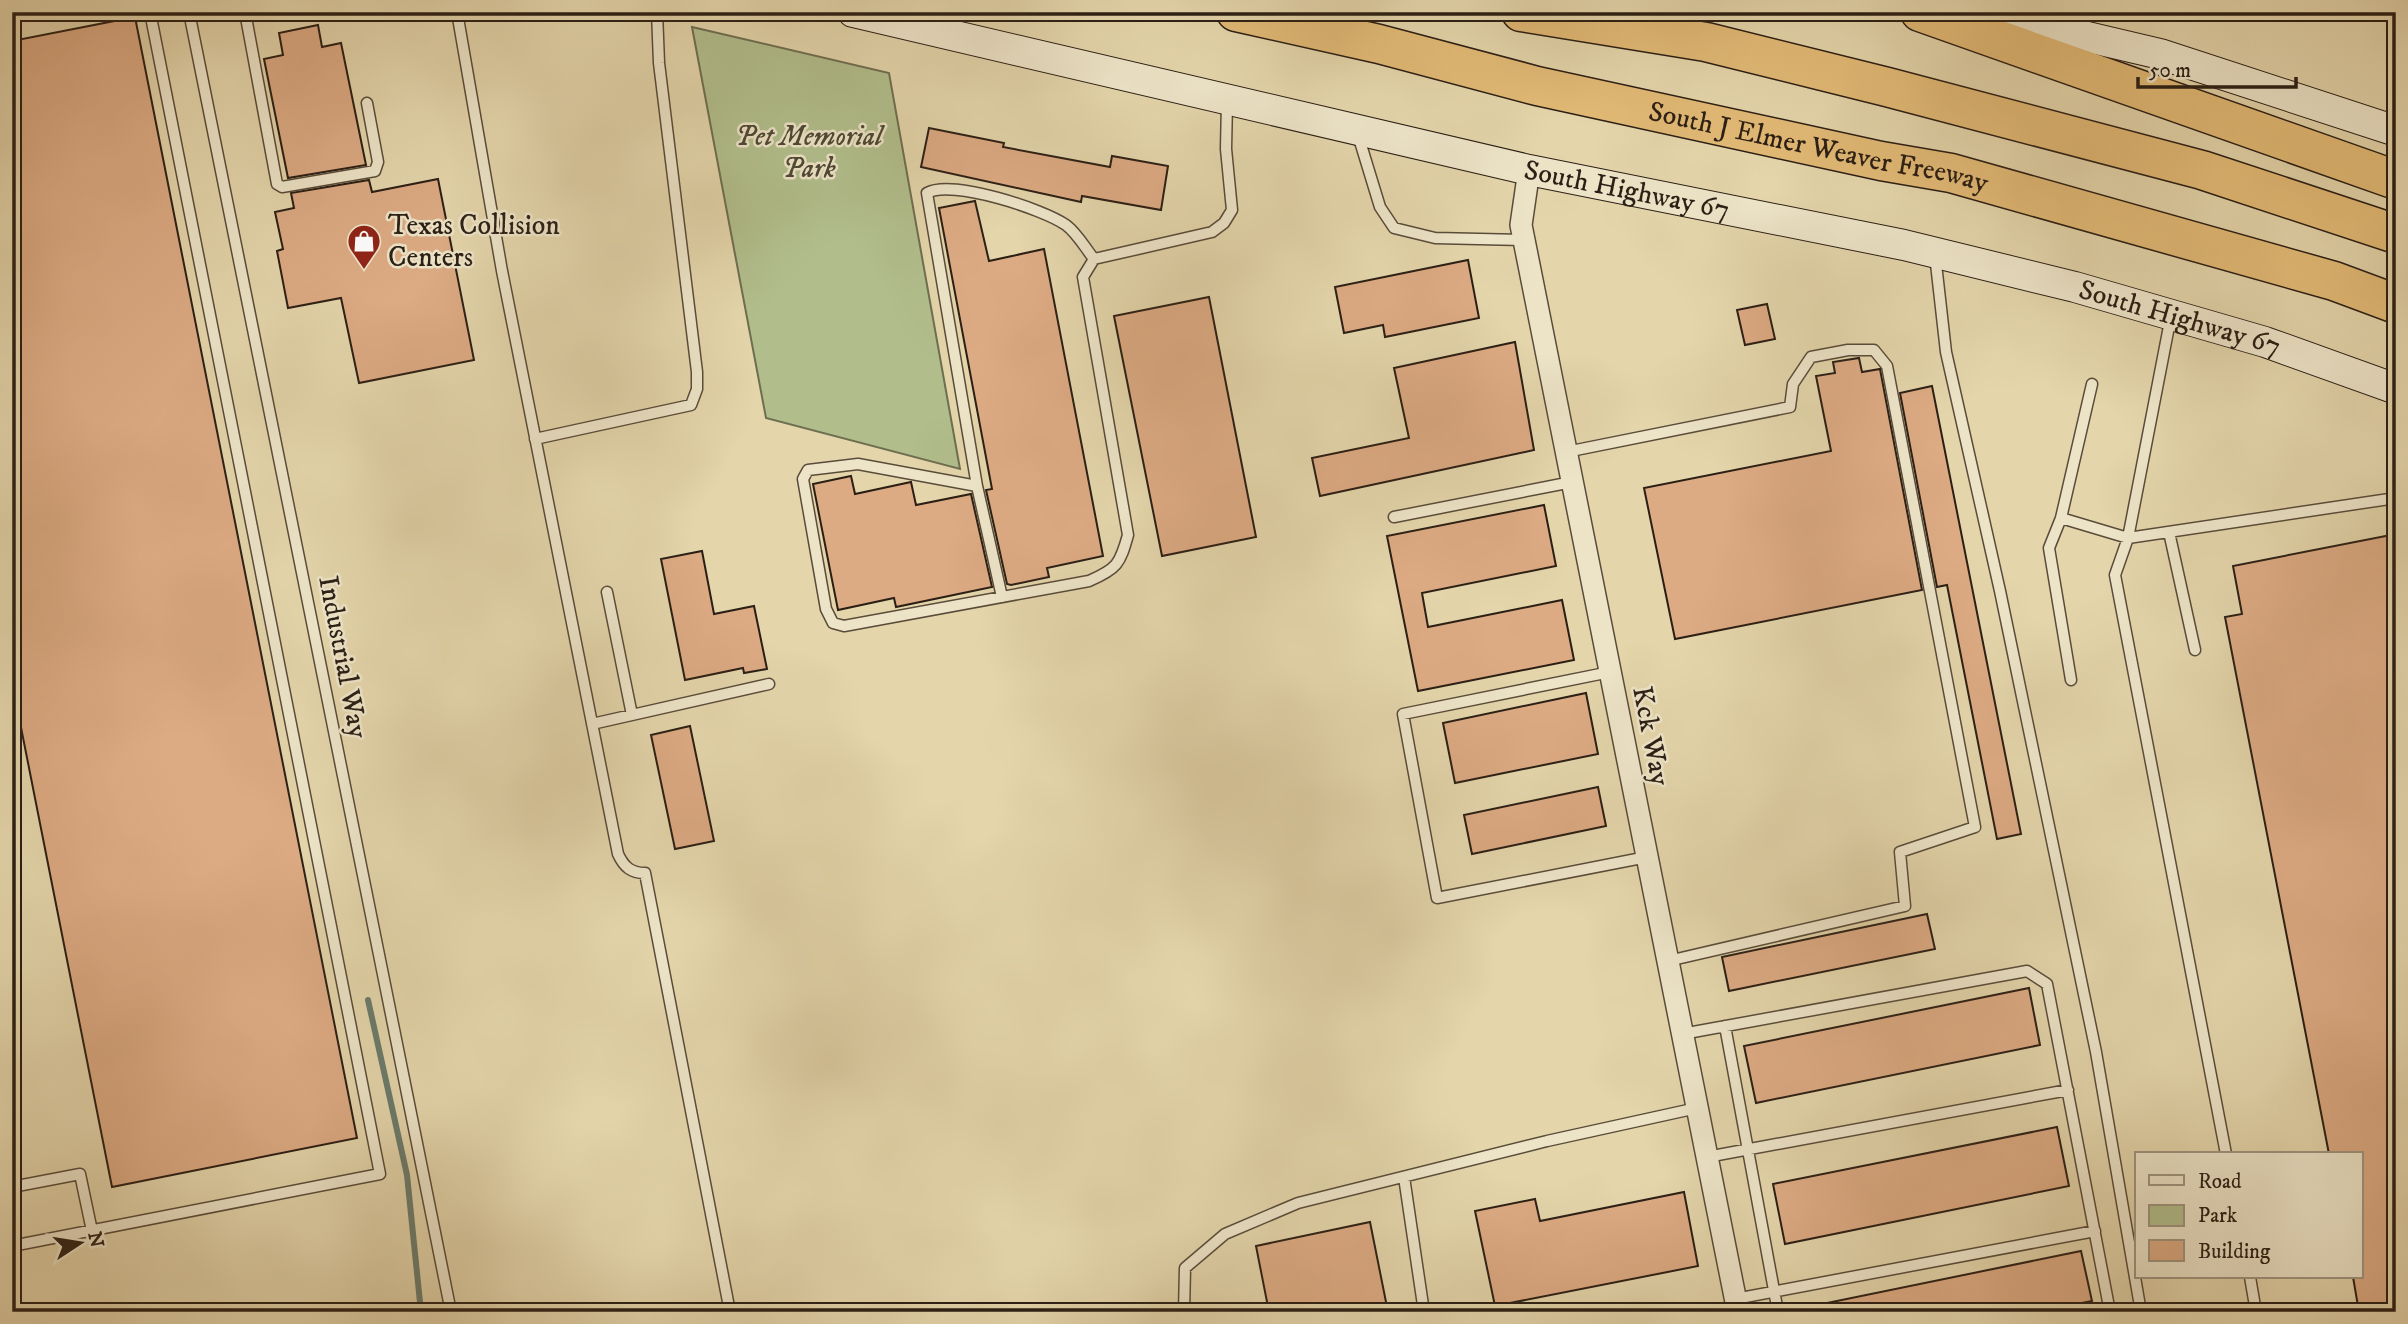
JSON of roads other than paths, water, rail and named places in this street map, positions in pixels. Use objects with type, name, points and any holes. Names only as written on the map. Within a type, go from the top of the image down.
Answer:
[{"type":"highway","name":"South J Elmer Weaver Freeway","points":[[1236,12],[1379,44],[1537,86],[1881,161],[1951,173],[2334,281],[2396,304]]},
{"type":"highway","points":[[1521,12],[1706,42],[1874,83],[2202,170],[2396,234]]},
{"type":"highway","points":[[1920,12],[2396,180]]},
{"type":"main road","name":"South Highway 67","points":[[853,12],[1529,170],[1934,252],[2075,286],[2264,342],[2396,389]]},
{"type":"main road","points":[[1981,12],[2160,54],[2396,131]]},
{"type":"street","name":"Kck Way","points":[[1529,170],[1521,225],[1737,1306]]},
{"type":"lane","points":[[12,1246],[380,1174],[150,12]]},
{"type":"lane","name":"Industrial Way","points":[[189,12],[451,1312]]},
{"type":"lane","points":[[245,12],[277,184],[282,187],[375,171],[378,162],[367,103]]},
{"type":"lane","points":[[457,12],[474,121],[618,854],[623,865],[636,873],[645,873],[730,1312]]},
{"type":"lane","points":[[536,439],[691,405],[696,389],[698,372],[659,63],[657,12]]},
{"type":"lane","points":[[977,486],[858,464],[808,470],[803,479],[826,609],[833,623],[844,626],[1089,581],[1112,571],[1121,559],[1128,535],[1083,277],[1094,259],[1212,232],[1224,223],[1232,210],[1233,196],[1226,149],[1227,98]]},
{"type":"lane","points":[[1356,129],[1380,207],[1394,228],[1435,238],[1524,240]]},
{"type":"lane","points":[[1002,597],[977,486],[927,193],[935,189],[988,194],[1066,225],[1094,259]]},
{"type":"lane","points":[[1934,252],[1946,352],[2003,604],[2096,1052],[2135,1277]]},
{"type":"lane","points":[[2172,315],[2128,538],[2115,575],[2226,1152]]},
{"type":"lane","points":[[1566,452],[1790,407],[1793,384],[1811,357],[1847,350],[1874,350],[1887,366],[1975,827],[1900,852],[1905,906],[1668,961]]},
{"type":"lane","points":[[2071,680],[2049,548],[2061,518],[2092,384]]},
{"type":"lane","points":[[1394,517],[1572,482]]},
{"type":"lane","points":[[2061,518],[2128,538],[2396,498]]},
{"type":"lane","points":[[2169,532],[2194,650]]},
{"type":"lane","points":[[607,593],[632,715]]},
{"type":"lane","points":[[1610,672],[1402,715],[1437,898],[1647,857]]},
{"type":"lane","points":[[593,724],[769,684]]},
{"type":"lane","points":[[1682,1034],[2027,971],[2047,984],[2110,1312]]},
{"type":"lane","points":[[1725,1026],[1778,1312]]},
{"type":"lane","points":[[1707,1157],[2067,1090]]},
{"type":"lane","points":[[1184,1312],[1185,1268],[1225,1234],[1298,1203],[1697,1108]]},
{"type":"lane","points":[[12,1187],[80,1174],[92,1231]]},
{"type":"lane","points":[[1404,1177],[1424,1312]]},
{"type":"lane","points":[[1737,1306],[1774,1292],[2095,1231]]},
{"type":"lane","points":[[2135,1278],[2141,1312]]},
{"type":"lane","points":[[2250,1278],[2256,1312]]},
{"type":"waterway","points":[[368,1000],[407,1175],[421,1312]]},
{"type":"place","name":"Texas Collision Centers","points":[[364,271]]},
{"type":"park label","name":"Pet Memorial Park","points":[[809,152]]}]
